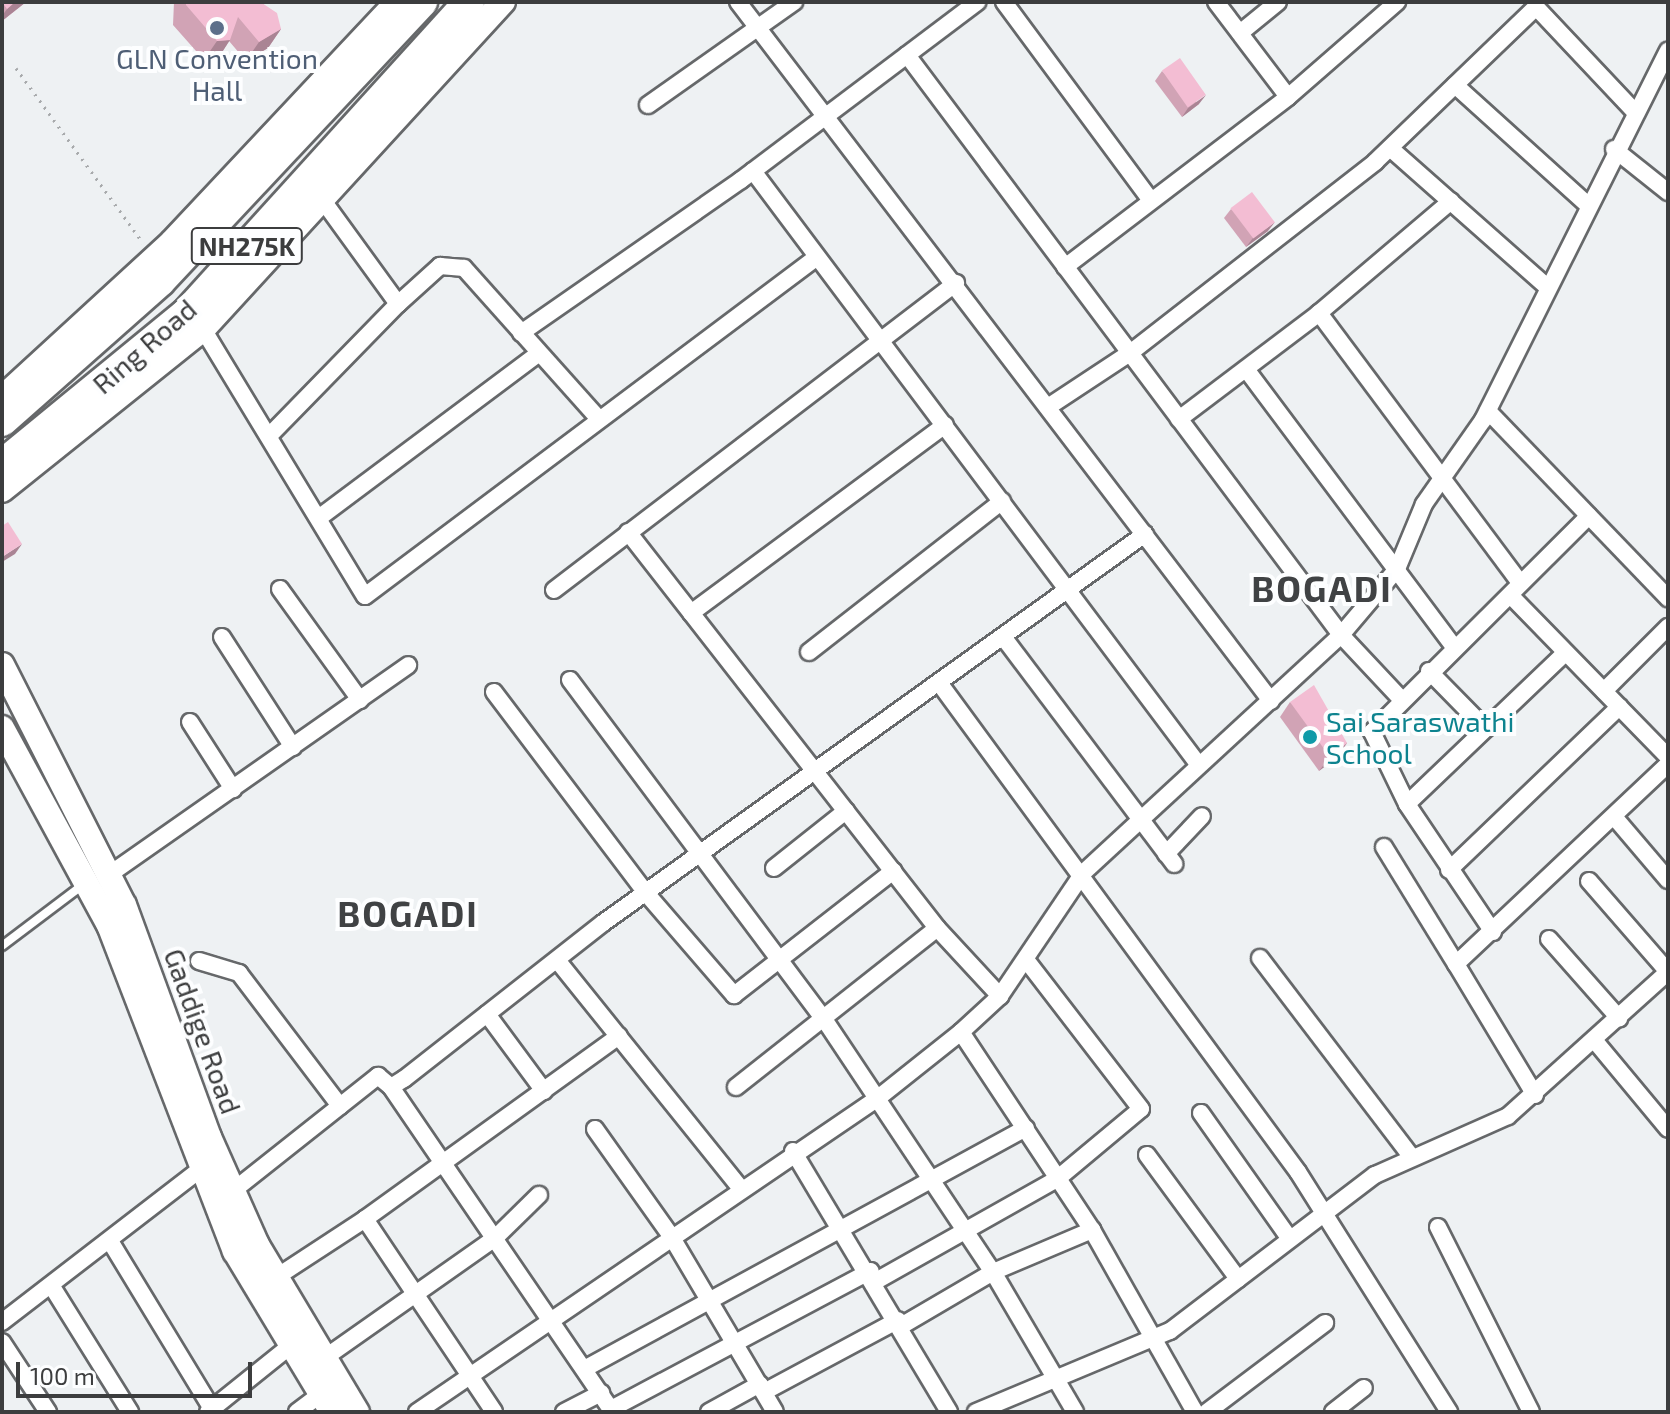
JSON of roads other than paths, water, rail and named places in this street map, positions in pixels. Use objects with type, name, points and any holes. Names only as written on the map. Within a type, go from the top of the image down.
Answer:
[{"type":"highway","name":"Ring Road","points":[[2,421],[422,2]]},
{"type":"highway","name":"Ring Road","points":[[2,465],[134,371],[469,2]]},
{"type":"main road","points":[[2,398],[125,300],[154,259],[271,152],[397,2]]},
{"type":"main road","points":[[2,490],[134,371],[203,329],[324,202],[503,2]]},
{"type":"main road","name":"Gaddige Road","points":[[2,665],[275,1278],[357,1412]]},
{"type":"main road","name":"Gaddige Road","points":[[2,728],[99,878],[201,1169],[235,1251],[326,1403]]},
{"type":"street","points":[[738,2],[828,115],[1271,701]]},
{"type":"street","points":[[648,105],[794,2]]},
{"type":"street","points":[[521,333],[753,171],[977,2]]},
{"type":"street","points":[[1004,2],[1151,201]]},
{"type":"street","points":[[1216,2],[1288,97]]},
{"type":"street","points":[[1240,33],[1278,2]]},
{"type":"street","points":[[1065,267],[1288,97],[1397,2]]},
{"type":"street","points":[[1048,407],[1130,353],[1390,148],[1534,5],[1635,112]]},
{"type":"street","points":[[417,1412],[793,1151],[878,1098],[961,1032],[1000,996],[1027,961],[1083,873],[1341,635],[1397,569],[1442,476],[1488,411],[1614,149],[1668,51]]},
{"type":"street","points":[[907,55],[1341,635],[1401,699]]},
{"type":"street","points":[[1455,85],[1588,205]]},
{"type":"street","points":[[1390,148],[1548,288]]},
{"type":"street","points":[[1614,149],[1668,192]]},
{"type":"street","points":[[753,171],[1198,764]]},
{"type":"street","points":[[1179,419],[1319,313],[1451,201]]},
{"type":"street","points":[[324,202],[398,304]]},
{"type":"street","points":[[203,329],[320,517],[365,596],[598,418],[817,257]]},
{"type":"street","points":[[269,436],[398,304],[440,266],[464,268],[521,333],[535,356],[598,418]]},
{"type":"street","points":[[554,590],[956,283]]},
{"type":"street","points":[[1319,313],[1442,476],[1516,590],[1565,653],[1668,757]]},
{"type":"street","points":[[320,517],[535,356]]},
{"type":"street","points":[[1246,369],[1453,646]]},
{"type":"street","points":[[1488,411],[1668,598]]},
{"type":"street","points":[[691,613],[945,425]]},
{"type":"street","points":[[809,652],[1002,501]]},
{"type":"street","points":[[1493,932],[1407,804],[1372,740],[1376,724],[1589,516]]},
{"type":"street","points":[[628,532],[937,928],[1000,996]]},
{"type":"street","points":[[391,1087],[646,893],[1070,591],[1145,534]]},
{"type":"street","points":[[280,589],[360,700]]},
{"type":"street","points":[[1604,691],[1668,627]]},
{"type":"street","points":[[222,637],[293,747]]},
{"type":"street","points":[[1004,638],[1170,859],[1202,816]]},
{"type":"street","points":[[1407,804],[1565,653]]},
{"type":"street","points":[[99,878],[233,789],[408,665]]},
{"type":"street","points":[[1429,671],[1486,729]]},
{"type":"street","points":[[570,680],[826,1022],[993,1272],[1075,1412]]},
{"type":"street","points":[[940,684],[1083,873],[1324,1213],[1449,1412]]},
{"type":"street","points":[[494,692],[646,893],[734,995],[782,962],[893,871]]},
{"type":"street","points":[[1449,870],[1619,707]]},
{"type":"street","points":[[190,722],[233,789]]},
{"type":"street","points":[[1456,964],[1616,819],[1668,764]]},
{"type":"street","points":[[774,868],[846,811]]},
{"type":"street","points":[[1616,819],[1668,880]]},
{"type":"street","points":[[1384,847],[1535,1095]]},
{"type":"street","points":[[976,1412],[1153,1335],[1170,1331],[1324,1213],[1411,1156],[1476,1133],[1535,1095],[1668,972],[1589,881]]},
{"type":"street","points":[[736,1087],[826,1022],[937,928]]},
{"type":"street","points":[[1549,939],[1619,1018]]},
{"type":"street","points":[[1260,958],[1411,1156]]},
{"type":"street","points":[[557,960],[740,1188]]},
{"type":"street","points":[[199,961],[239,973],[340,1106]]},
{"type":"street","points":[[234,1190],[378,1076],[391,1087],[494,1239],[554,1317],[612,1410],[737,1343],[966,1231],[1057,1179],[1141,1109],[1027,961]]},
{"type":"street","points":[[487,1014],[544,1091]]},
{"type":"street","points":[[961,1032],[1092,1230],[1195,1412]]},
{"type":"street","points":[[275,1278],[365,1219],[619,1036]]},
{"type":"street","points":[[1595,1041],[1662,1109],[1668,1129]]},
{"type":"street","points":[[1201,1113],[1290,1239]]},
{"type":"street","points":[[586,1368],[935,1184],[1026,1128]]},
{"type":"street","points":[[595,1129],[671,1236],[775,1412]]},
{"type":"street","points":[[793,1151],[874,1276],[949,1412]]},
{"type":"street","points":[[1147,1155],[1238,1279]]},
{"type":"street","points":[[2,1322],[201,1169]]},
{"type":"street","points":[[323,1359],[494,1239],[539,1195]]},
{"type":"street","points":[[365,1219],[421,1293],[494,1412]]},
{"type":"street","points":[[1438,1227],[1531,1412]]},
{"type":"street","points":[[709,1412],[899,1323],[993,1272],[1092,1230]]},
{"type":"street","points":[[110,1241],[210,1410],[290,1346]]},
{"type":"street","points":[[51,1285],[130,1412]]},
{"type":"street","points":[[1207,1412],[1325,1323]]},
{"type":"street","points":[[2,1342],[48,1412]]},
{"type":"street","points":[[1333,1412],[1364,1388]]},
{"type":"street","points":[[564,1412],[601,1393]]},
{"type":"street","points":[[297,1412],[326,1403]]},
{"type":"lane","points":[[2,946],[99,878]]},
{"type":"place","name":"GLN Convention Hall","points":[[217,28]]},
{"type":"place","name":"Sai Saraswathi School","points":[[1310,737]]},
{"type":"district","name":"BOGADI","points":[[1322,588]]},
{"type":"district","name":"BOGADI","points":[[408,913]]}]
